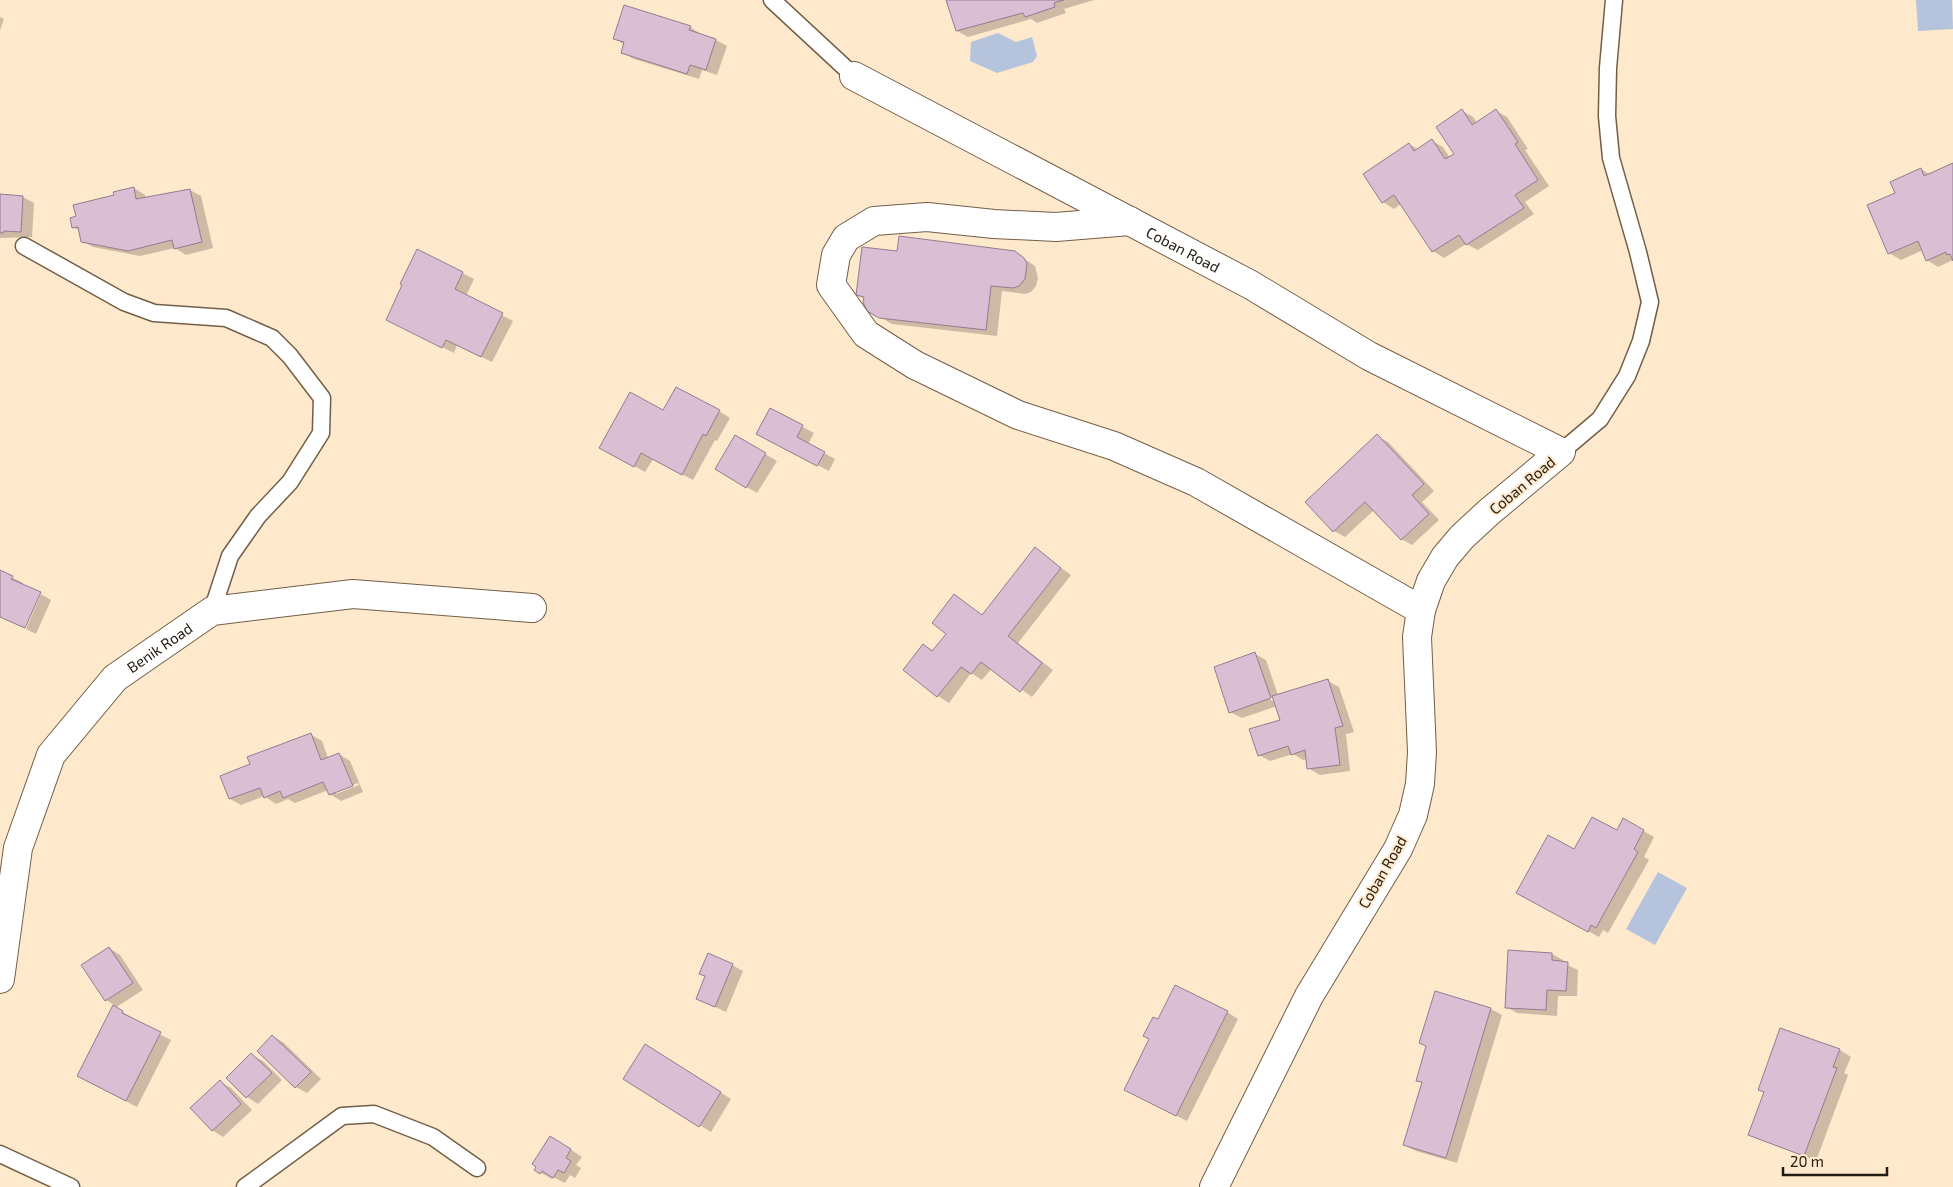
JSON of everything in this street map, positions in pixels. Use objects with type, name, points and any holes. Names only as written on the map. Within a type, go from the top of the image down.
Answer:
[{"type":"street","name":"Coban Road","points":[[854,76],[1251,284],[1369,356],[1561,452],[1462,537],[1445,557],[1436,573],[1421,610],[1417,637],[1422,752],[1420,784],[1412,816],[1398,849],[1309,996],[1214,1187]]},
{"type":"street","points":[[1130,221],[1056,227],[994,224],[927,217],[874,221],[846,238],[836,255],[831,284],[866,334],[915,366],[1018,415],[1114,446],[1196,482],[1421,610]]},
{"type":"street","name":"Benik Road","points":[[0,979],[18,848],[51,755],[115,678],[212,611],[353,594],[532,608]]},
{"type":"lane","points":[[772,0],[854,76]]},
{"type":"lane","points":[[1561,452],[1600,419],[1627,376],[1641,341],[1650,302],[1611,158],[1607,116],[1608,68],[1614,0]]},
{"type":"lane","points":[[24,246],[124,302],[154,313],[226,318],[272,338],[290,356],[322,398],[321,433],[290,482],[258,516],[230,556],[212,611]]},
{"type":"lane","points":[[245,1187],[342,1116],[374,1114],[432,1137],[478,1168]]},
{"type":"lane","points":[[0,1154],[71,1187]]},
{"type":"water","points":[[1916,0],[1952,0],[1953,29],[1918,31]]},
{"type":"water","points":[[998,33],[1016,42],[1032,37],[1037,56],[1033,62],[997,73],[970,61],[971,42]]},
{"type":"water","points":[[1658,872],[1687,888],[1655,945],[1626,929]]},
{"type":"building","points":[[946,0],[1064,0],[1054,3],[1055,7],[1025,17],[1023,13],[956,31]]},
{"type":"building","points":[[624,5],[691,26],[689,30],[716,39],[706,70],[690,65],[687,74],[621,53],[624,42],[613,39]]},
{"type":"building","points":[[1462,109],[1472,125],[1496,109],[1518,142],[1515,144],[1538,180],[1515,195],[1524,208],[1466,245],[1459,235],[1432,252],[1394,195],[1382,203],[1363,174],[1409,143],[1414,151],[1432,139],[1445,159],[1454,154],[1436,127]]},
{"type":"building","points":[[1953,163],[1953,261],[1950,254],[1947,255],[1946,252],[1926,261],[1918,241],[1888,254],[1867,205],[1895,193],[1890,182],[1921,168],[1924,176]]},
{"type":"building","points":[[134,187],[136,199],[190,189],[202,242],[174,249],[172,240],[128,251],[81,242],[78,227],[72,228],[70,218],[76,216],[73,205],[114,195],[113,192]]},
{"type":"building","points":[[0,194],[23,196],[21,232],[4,231],[0,233]]},
{"type":"building","points":[[899,236],[1015,251],[1024,258],[1027,264],[1025,279],[1019,286],[1013,288],[991,286],[986,330],[879,318],[867,311],[863,302],[864,297],[856,295],[862,247],[897,251]]},
{"type":"building","points":[[417,249],[463,272],[455,289],[503,313],[481,357],[446,340],[442,348],[386,320],[402,285],[400,284]]},
{"type":"building","points":[[676,387],[720,410],[706,436],[703,434],[682,475],[641,453],[634,467],[599,448],[630,392],[663,410]]},
{"type":"building","points":[[770,408],[803,425],[797,437],[825,452],[817,466],[756,434]]},
{"type":"building","points":[[1377,434],[1424,484],[1412,495],[1429,514],[1401,540],[1365,502],[1333,532],[1305,502]]},
{"type":"building","points":[[735,435],[766,453],[746,488],[715,469]]},
{"type":"building","points":[[1035,547],[1061,568],[1008,636],[1042,663],[1020,692],[981,662],[971,674],[961,667],[937,697],[903,670],[923,644],[932,651],[946,634],[932,623],[954,594],[982,615]]},
{"type":"building","points":[[0,570],[13,576],[11,579],[41,592],[25,628],[0,617]]},
{"type":"building","points":[[1255,652],[1271,698],[1229,713],[1214,667]]},
{"type":"building","points":[[1328,679],[1343,726],[1335,728],[1340,765],[1307,769],[1305,750],[1291,755],[1288,746],[1258,756],[1249,729],[1280,720],[1272,696]]},
{"type":"building","points":[[311,733],[321,760],[339,753],[353,786],[329,795],[323,782],[283,798],[280,791],[264,798],[260,788],[229,799],[220,776],[250,764],[247,757]]},
{"type":"building","points":[[1592,817],[1617,830],[1623,818],[1644,830],[1634,849],[1638,852],[1596,928],[1591,925],[1588,932],[1516,893],[1548,835],[1574,849]]},
{"type":"building","points":[[109,947],[133,983],[105,1001],[81,965]]},
{"type":"building","points":[[1508,950],[1552,953],[1552,960],[1568,962],[1566,991],[1547,990],[1546,1010],[1505,1008]]},
{"type":"building","points":[[708,953],[733,964],[715,1007],[696,999],[705,976],[699,974]]},
{"type":"building","points":[[1175,985],[1228,1011],[1176,1116],[1124,1090],[1149,1039],[1143,1036],[1153,1017],[1158,1019]]},
{"type":"building","points":[[1435,991],[1491,1008],[1446,1158],[1403,1145],[1422,1082],[1416,1081],[1426,1046],[1419,1043]]},
{"type":"building","points":[[113,1005],[123,1011],[122,1013],[161,1032],[126,1101],[77,1076]]},
{"type":"building","points":[[1780,1028],[1840,1049],[1833,1067],[1837,1068],[1804,1156],[1748,1135],[1764,1092],[1758,1090]]},
{"type":"building","points":[[272,1035],[311,1072],[295,1088],[257,1051]]},
{"type":"building","points":[[645,1044],[721,1092],[699,1127],[623,1079]]},
{"type":"building","points":[[251,1053],[272,1073],[246,1098],[226,1078]]},
{"type":"building","points":[[220,1080],[241,1104],[212,1131],[190,1108]]},
{"type":"building","points":[[550,1136],[571,1149],[566,1158],[571,1161],[564,1173],[558,1170],[553,1178],[542,1171],[540,1174],[534,1170],[536,1167],[532,1164]]}]
